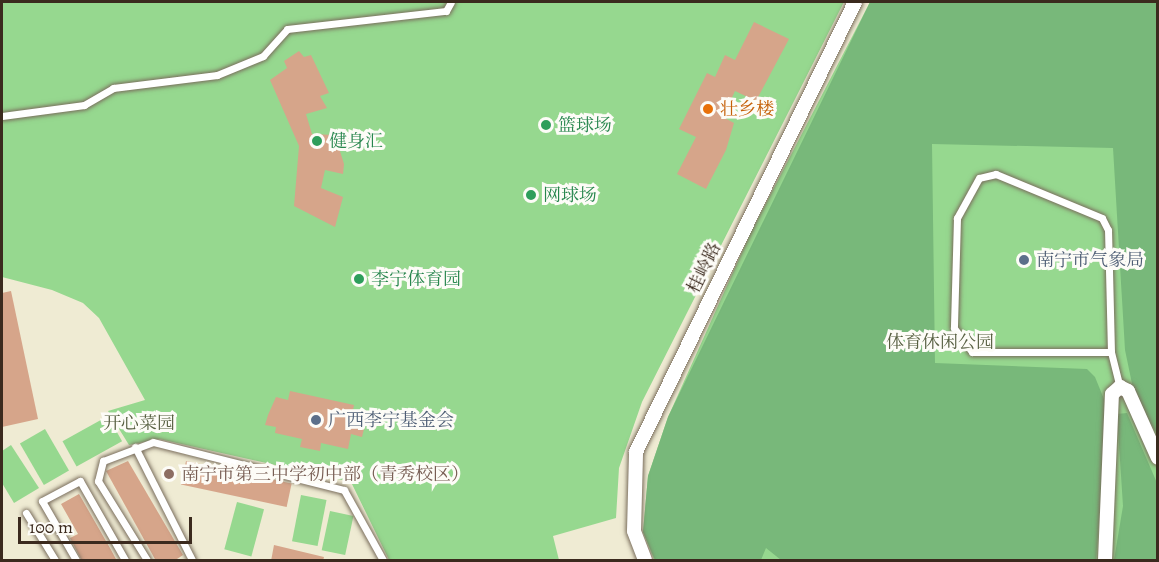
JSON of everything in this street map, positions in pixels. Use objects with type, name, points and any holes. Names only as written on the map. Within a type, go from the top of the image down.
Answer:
[{"type":"street","name":"桂岭路","points":[[645,561],[634,531],[636,452],[855,2]]},
{"type":"street","points":[[1105,561],[1112,394],[1120,387],[1128,391],[1158,458]]},
{"type":"lane","points":[[2,116],[84,105],[113,88],[217,75],[263,56],[287,29],[446,11],[451,2]]},
{"type":"lane","points":[[1111,352],[972,352],[954,328],[957,218],[979,177],[996,174],[1102,218],[1108,230],[1111,352],[1120,387]]},
{"type":"lane","points":[[147,561],[98,480],[103,461],[153,442],[344,490],[382,561]]},
{"type":"lane","points":[[135,447],[192,561]]},
{"type":"lane","points":[[76,561],[42,501],[80,481],[125,561]]},
{"type":"lane","points":[[26,513],[55,561]]},
{"type":"green space","name":"李宁体育园","points":[[2,2],[844,2],[642,402],[619,468],[616,518],[553,536],[559,560],[389,560],[351,482],[159,439],[129,445],[108,411],[145,400],[99,318],[83,303],[52,290],[2,277]]},
{"type":"green space","name":"体育休闲公园","points":[[870,2],[1157,2],[1157,560],[654,560],[643,532],[648,476],[668,417],[751,232]]},
{"type":"green space","name":"体育休闲公园","points":[[870,2],[1157,2],[1157,434],[1135,398],[1125,350],[1113,148],[932,144],[935,363],[1087,369],[1095,377],[1108,409],[1096,560],[781,560],[766,548],[761,560],[655,560],[643,532],[648,476],[668,417]]},
{"type":"green space","points":[[1127,413],[1157,483],[1157,560],[1114,560],[1123,506],[1117,414]]},
{"type":"green space","points":[[108,416],[122,441],[77,467],[63,441]]},
{"type":"green space","points":[[45,429],[69,471],[44,485],[20,444]]},
{"type":"green space","points":[[11,445],[39,488],[14,503],[2,483],[2,451]]},
{"type":"green space","points":[[301,495],[327,500],[318,546],[292,541]]},
{"type":"green space","points":[[237,502],[264,509],[251,557],[224,549]]},
{"type":"green space","points":[[330,511],[353,516],[345,555],[322,550]]},
{"type":"building","name":"壮乡楼","points":[[754,22],[789,39],[756,101],[735,91],[723,117],[734,123],[726,150],[706,189],[677,174],[696,137],[679,129],[707,73],[715,77],[725,55],[735,60]]},
{"type":"building","name":"健身汇","points":[[299,51],[304,57],[311,55],[329,93],[320,96],[327,108],[306,114],[312,134],[335,135],[344,164],[343,174],[325,170],[321,188],[343,197],[335,227],[294,206],[299,146],[270,80],[287,68],[284,61]]},
{"type":"building","points":[[11,291],[38,419],[2,427],[2,293]]},
{"type":"building","name":"广西李宁基金会","points":[[290,391],[354,405],[353,410],[368,413],[362,437],[351,434],[348,449],[321,443],[320,451],[300,447],[302,439],[275,433],[276,427],[265,425],[268,415],[276,397],[288,400]]},
{"type":"building","points":[[128,461],[183,555],[174,561],[156,561],[106,471]]},
{"type":"building","points":[[186,461],[292,483],[287,507],[181,484]]},
{"type":"building","points":[[79,494],[117,561],[82,561],[70,538],[78,534],[61,504]]},
{"type":"building","points":[[274,545],[324,557],[323,561],[271,561]]},
{"type":"place","name":"壮乡楼","points":[[708,109]]},
{"type":"place","name":"篮球场","points":[[546,125]]},
{"type":"place","name":"健身汇","points":[[317,141]]},
{"type":"place","name":"网球场","points":[[531,195]]},
{"type":"place","name":"南宁市气象局","points":[[1024,260]]},
{"type":"place","name":"李宁体育园","points":[[359,279]]},
{"type":"place","name":"广西李宁基金会","points":[[316,420]]},
{"type":"place","name":"南宁市第三中学初中部（青秀校区）","points":[[169,474]]},
{"type":"park label","name":"开心菜园","points":[[139,423]]}]
